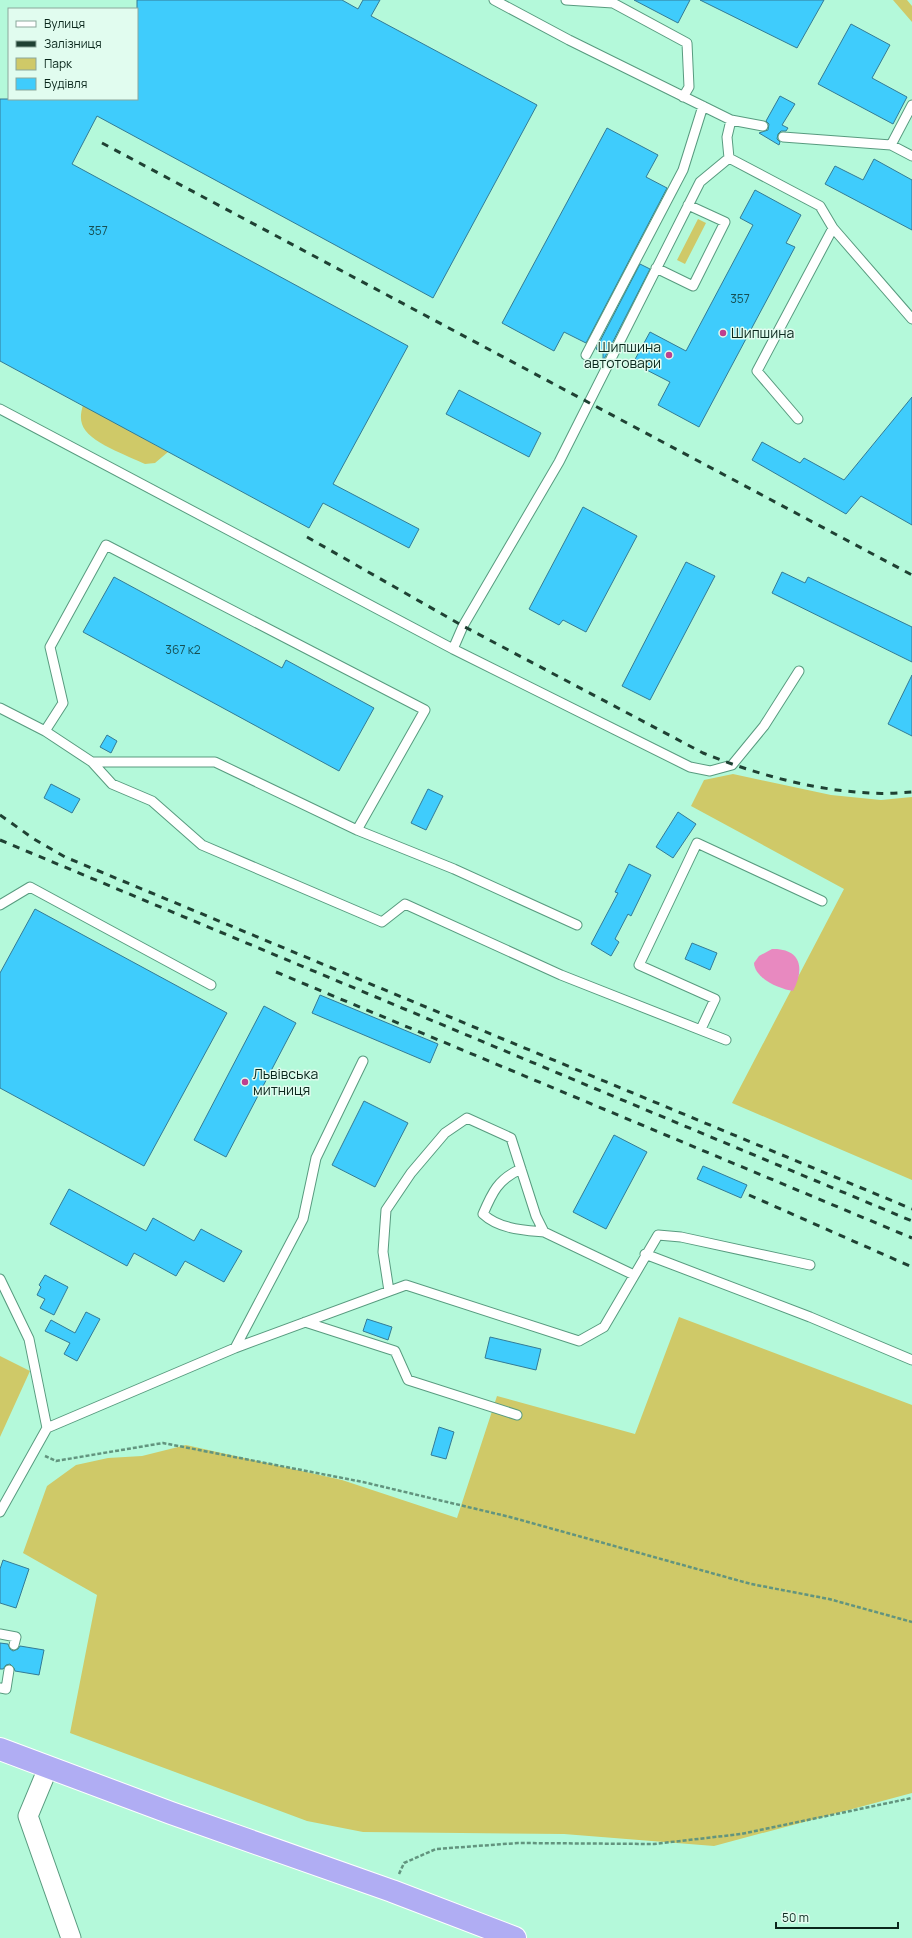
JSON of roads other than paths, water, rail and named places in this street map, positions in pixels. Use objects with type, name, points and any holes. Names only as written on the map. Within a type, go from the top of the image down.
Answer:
[{"type":"highway","points":[[0,1749],[170,1813],[392,1891],[515,1938]]},
{"type":"street","points":[[48,1768],[28,1816],[71,1938]]},
{"type":"lane","points":[[494,0],[569,40],[731,120],[763,126]]},
{"type":"lane","points":[[566,0],[613,3],[687,43],[689,87],[683,97]]},
{"type":"lane","points":[[891,145],[912,105]]},
{"type":"lane","points":[[586,355],[683,170],[703,106]]},
{"type":"lane","points":[[729,158],[727,137],[731,120]]},
{"type":"lane","points":[[783,137],[891,145],[912,156]]},
{"type":"lane","points":[[453,649],[463,626],[559,462],[700,182],[729,158]]},
{"type":"lane","points":[[729,158],[820,206],[833,228],[912,319]]},
{"type":"lane","points":[[656,268],[693,286],[725,222],[688,205]]},
{"type":"lane","points":[[798,419],[757,370],[833,228]]},
{"type":"lane","points":[[0,409],[453,649],[690,767],[710,770],[732,765],[764,726],[799,671]]},
{"type":"lane","points":[[45,731],[63,702],[50,648],[106,545],[425,710],[357,830]]},
{"type":"lane","points":[[0,708],[45,731],[92,762],[112,784],[152,801],[202,846],[382,922],[405,904],[562,975],[726,1040]]},
{"type":"lane","points":[[92,762],[215,762],[357,830],[454,870],[577,925]]},
{"type":"lane","points":[[701,1029],[715,999],[639,965],[697,843],[822,901]]},
{"type":"lane","points":[[0,905],[30,887],[212,985]]},
{"type":"lane","points":[[235,1348],[303,1219],[316,1158],[363,1061]]},
{"type":"lane","points":[[390,1291],[383,1252],[386,1210],[411,1173],[445,1133],[467,1118],[511,1138],[536,1216],[544,1232]]},
{"type":"lane","points":[[521,1169],[510,1174],[494,1190],[483,1214],[491,1221],[515,1229],[544,1232],[634,1275]]},
{"type":"lane","points":[[47,1428],[235,1348],[406,1285],[578,1341],[604,1327],[658,1234],[681,1237],[810,1265]]},
{"type":"lane","points":[[645,1254],[810,1318],[912,1360]]},
{"type":"lane","points":[[0,1279],[30,1339],[47,1428],[0,1512]]},
{"type":"lane","points":[[305,1322],[395,1351],[408,1380],[517,1415]]},
{"type":"lane","points":[[0,1634],[16,1637],[14,1645]]},
{"type":"lane","points":[[0,1688],[6,1689],[9,1670]]},
{"type":"railway","points":[[102,143],[912,575]]},
{"type":"railway","points":[[307,537],[463,626],[703,753],[743,768],[805,785],[869,793],[912,792]]},
{"type":"railway","points":[[0,815],[34,839],[65,857],[912,1209]]},
{"type":"railway","points":[[0,840],[912,1221]]},
{"type":"railway","points":[[276,972],[912,1238]]},
{"type":"railway","points":[[749,1195],[912,1267]]},
{"type":"place","name":"Шипшина","points":[[723,333]]},
{"type":"place","name":"Шипшина автотовари","points":[[669,355]]},
{"type":"place","name":"Львівська митниця","points":[[245,1082]]}]
